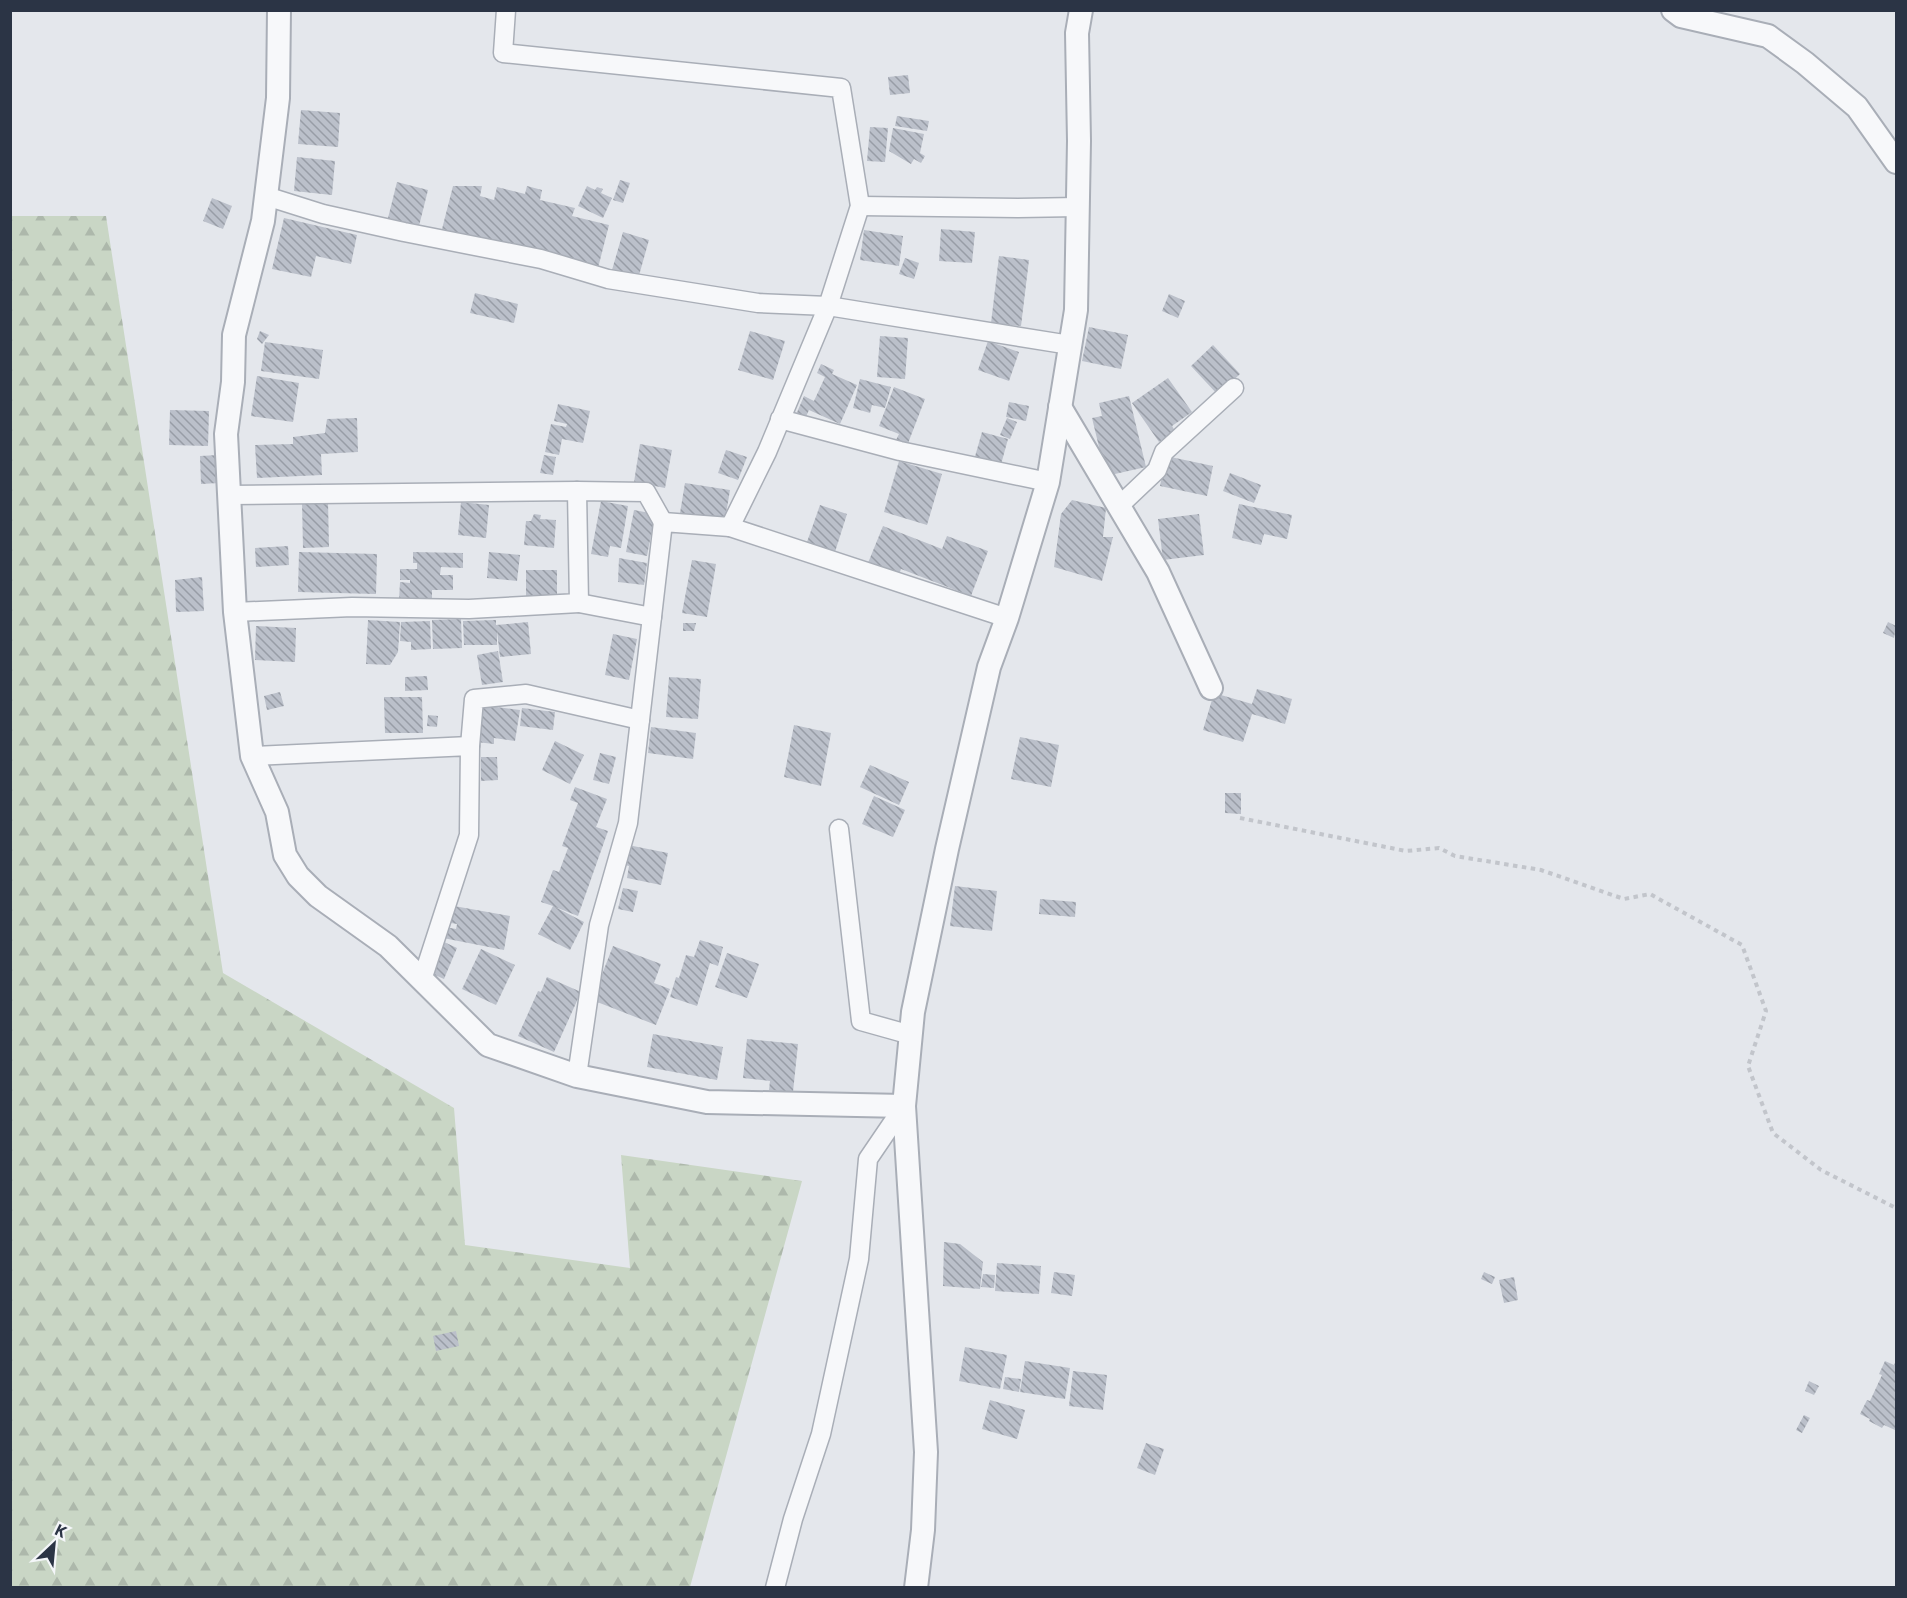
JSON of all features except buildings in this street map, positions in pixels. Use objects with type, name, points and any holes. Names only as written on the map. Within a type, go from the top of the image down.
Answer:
[{"type":"street","points":[[279,10],[278,98],[263,221],[234,335],[233,382],[226,434],[235,612],[252,756],[277,812],[285,855],[298,876],[318,896],[388,946],[488,1045],[578,1076],[707,1102],[904,1106]]},
{"type":"street","points":[[506,10],[503,53],[840,88],[860,206],[828,306],[780,419],[730,527]]},
{"type":"street","points":[[916,1587],[923,1530],[926,1452],[904,1106],[913,1012],[952,826],[989,667],[1007,618],[1048,482],[1076,310],[1079,141],[1077,33],[1081,10]]},
{"type":"street","points":[[1673,10],[1681,16],[1768,36],[1857,106],[1896,162]]},
{"type":"street","points":[[266,196],[323,214],[541,259],[608,279],[758,303],[828,306],[1070,345]]},
{"type":"street","points":[[860,206],[1078,207]]},
{"type":"street","points":[[1119,506],[1157,470],[1164,452],[1234,388]]},
{"type":"street","points":[[1060,407],[1158,572],[1211,688]]},
{"type":"street","points":[[780,419],[900,451],[1048,482]]},
{"type":"street","points":[[229,495],[577,490],[646,492],[663,522],[652,617],[628,823],[599,925],[578,1076]]},
{"type":"street","points":[[577,490],[579,603]]},
{"type":"street","points":[[663,522],[730,527],[1007,618]]},
{"type":"street","points":[[235,612],[352,607],[469,609],[579,603],[652,617]]},
{"type":"street","points":[[422,980],[470,835],[470,746],[474,699],[526,694],[640,720]]},
{"type":"street","points":[[252,756],[470,746]]},
{"type":"street","points":[[839,829],[861,1021],[911,1035]]},
{"type":"street","points":[[776,1587],[793,1519],[821,1434],[856,1271],[868,1159],[904,1106]]},
{"type":"path","points":[[1240,818],[1406,851],[1439,848],[1455,856],[1541,870],[1624,899],[1650,894],[1742,945],[1766,1011],[1748,1066],[1773,1133],[1821,1170],[1896,1208]]},
{"type":"green space","points":[[11,216],[106,216],[223,973],[454,1108],[465,1245],[630,1268],[621,1155],[802,1181],[690,1587],[11,1588]]}]
